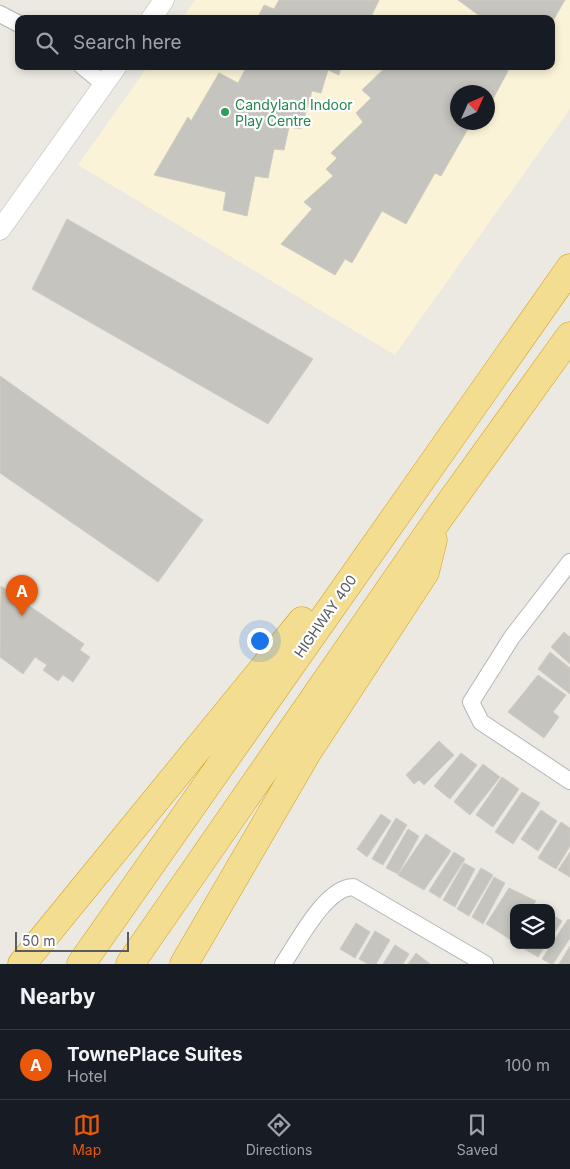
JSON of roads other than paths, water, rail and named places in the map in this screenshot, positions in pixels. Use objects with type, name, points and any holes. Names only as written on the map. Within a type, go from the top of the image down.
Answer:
[{"type":"highway","name":"HIGHWAY 400","points":[[81,964],[570,268]]},
{"type":"highway","points":[[130,964],[439,518],[570,336]]},
{"type":"highway","points":[[184,964],[308,751],[425,572],[439,518]]},
{"type":"highway","points":[[22,964],[334,581],[373,549]]},
{"type":"street","points":[[154,15],[164,0]]},
{"type":"street","points":[[0,14],[15,22]]},
{"type":"street","points":[[87,70],[104,84]]},
{"type":"street","points":[[0,230],[114,70]]},
{"type":"street","points":[[570,562],[512,637],[471,702],[481,722],[570,782]]},
{"type":"street","points":[[283,964],[315,916],[332,897],[344,888],[353,887],[460,958],[485,964]]},
{"type":"place","name":"Candyland Indoor Play Centre","points":[[225,112]]},
{"type":"place","name":"TownePlace Suites","points":[[22,616]]}]
